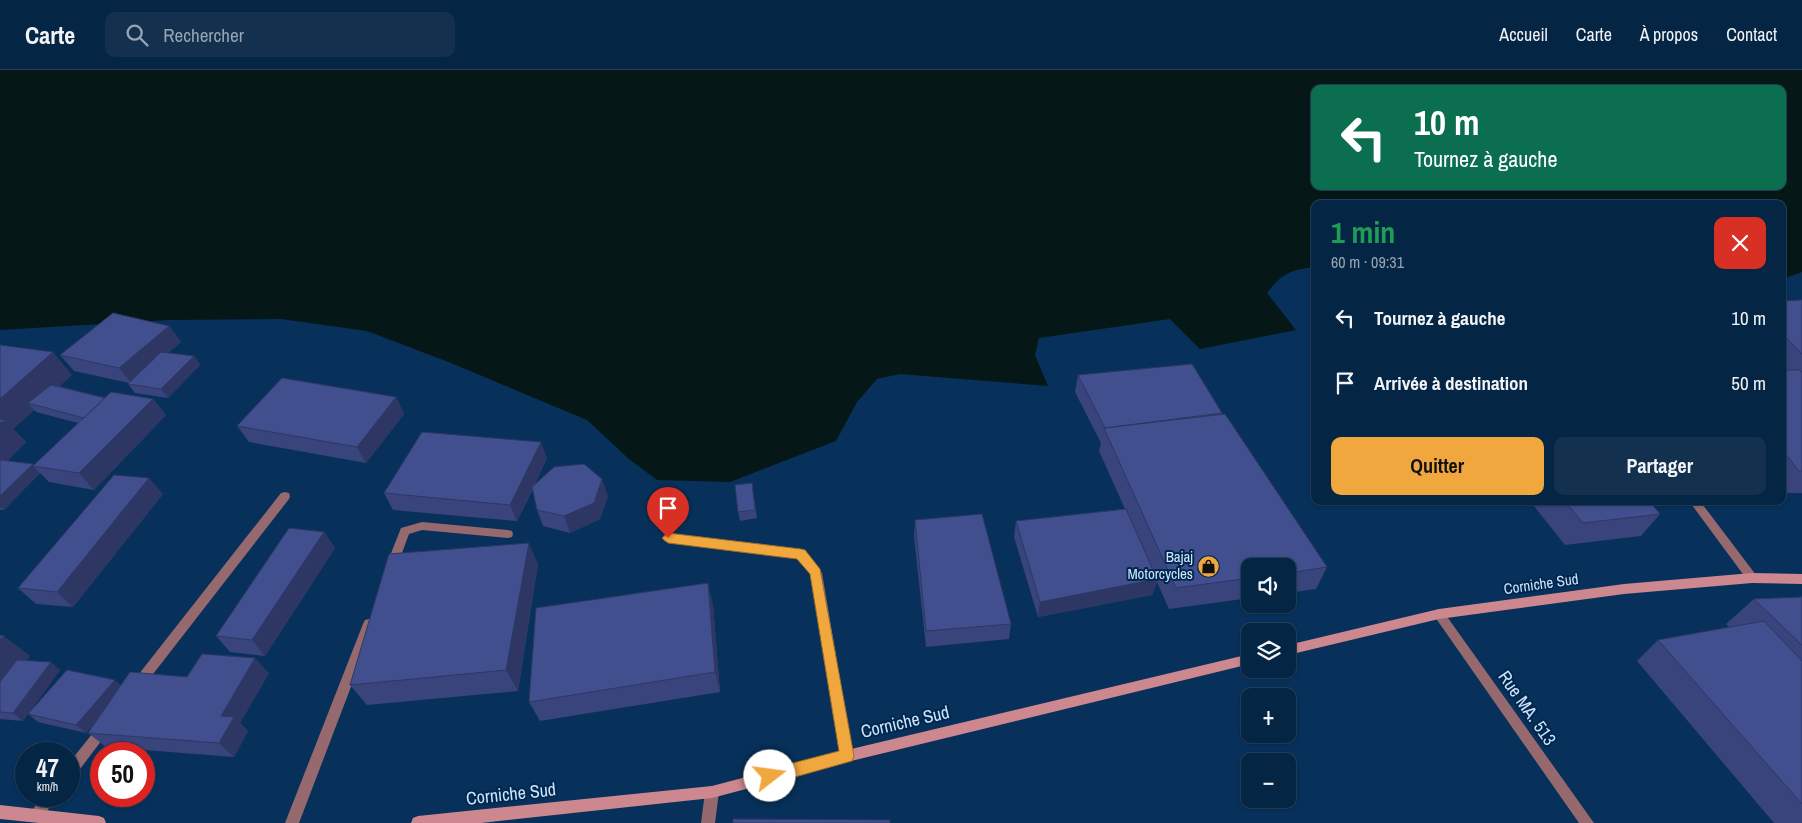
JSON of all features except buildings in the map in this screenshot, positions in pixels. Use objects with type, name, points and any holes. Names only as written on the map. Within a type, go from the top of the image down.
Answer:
[{"type":"main road","name":"Corniche Sud","points":[[1296,648],[1439,614],[1624,589],[1752,578],[1802,579]]},
{"type":"main road","name":"Corniche Sud","points":[[418,823],[712,792],[847,756],[1241,661]]},
{"type":"main road","points":[[0,812],[99,823]]},
{"type":"street","points":[[129,696],[285,496]]},
{"type":"street","points":[[1697,505],[1752,578]]},
{"type":"street","points":[[388,577],[406,531],[422,526],[508,534]]},
{"type":"street","points":[[668,538],[801,554],[816,573],[847,756]]},
{"type":"street","points":[[292,823],[374,613]]},
{"type":"street","name":"Rue MA. 513","points":[[1439,614],[1586,823]]},
{"type":"street","points":[[80,758],[111,719]]},
{"type":"street","points":[[708,823],[712,792]]},
{"type":"street","points":[[36,815],[42,807]]},
{"type":"shaded area","points":[[0,70],[1802,70],[1802,272],[1786,278],[1786,200],[1311,200],[1311,268],[1293,271],[1282,277],[1267,293],[1296,330],[1200,349],[1170,319],[1039,338],[1035,355],[1048,386],[900,374],[877,379],[857,402],[836,441],[730,482],[657,480],[629,459],[587,420],[451,363],[367,331],[281,319],[168,320],[0,330]]},
{"type":"place","name":"Bajaj Motorcycles","points":[[1209,566]]},
{"type":"route","points":[[668,538],[801,554],[816,573],[847,756],[770,776]]}]
